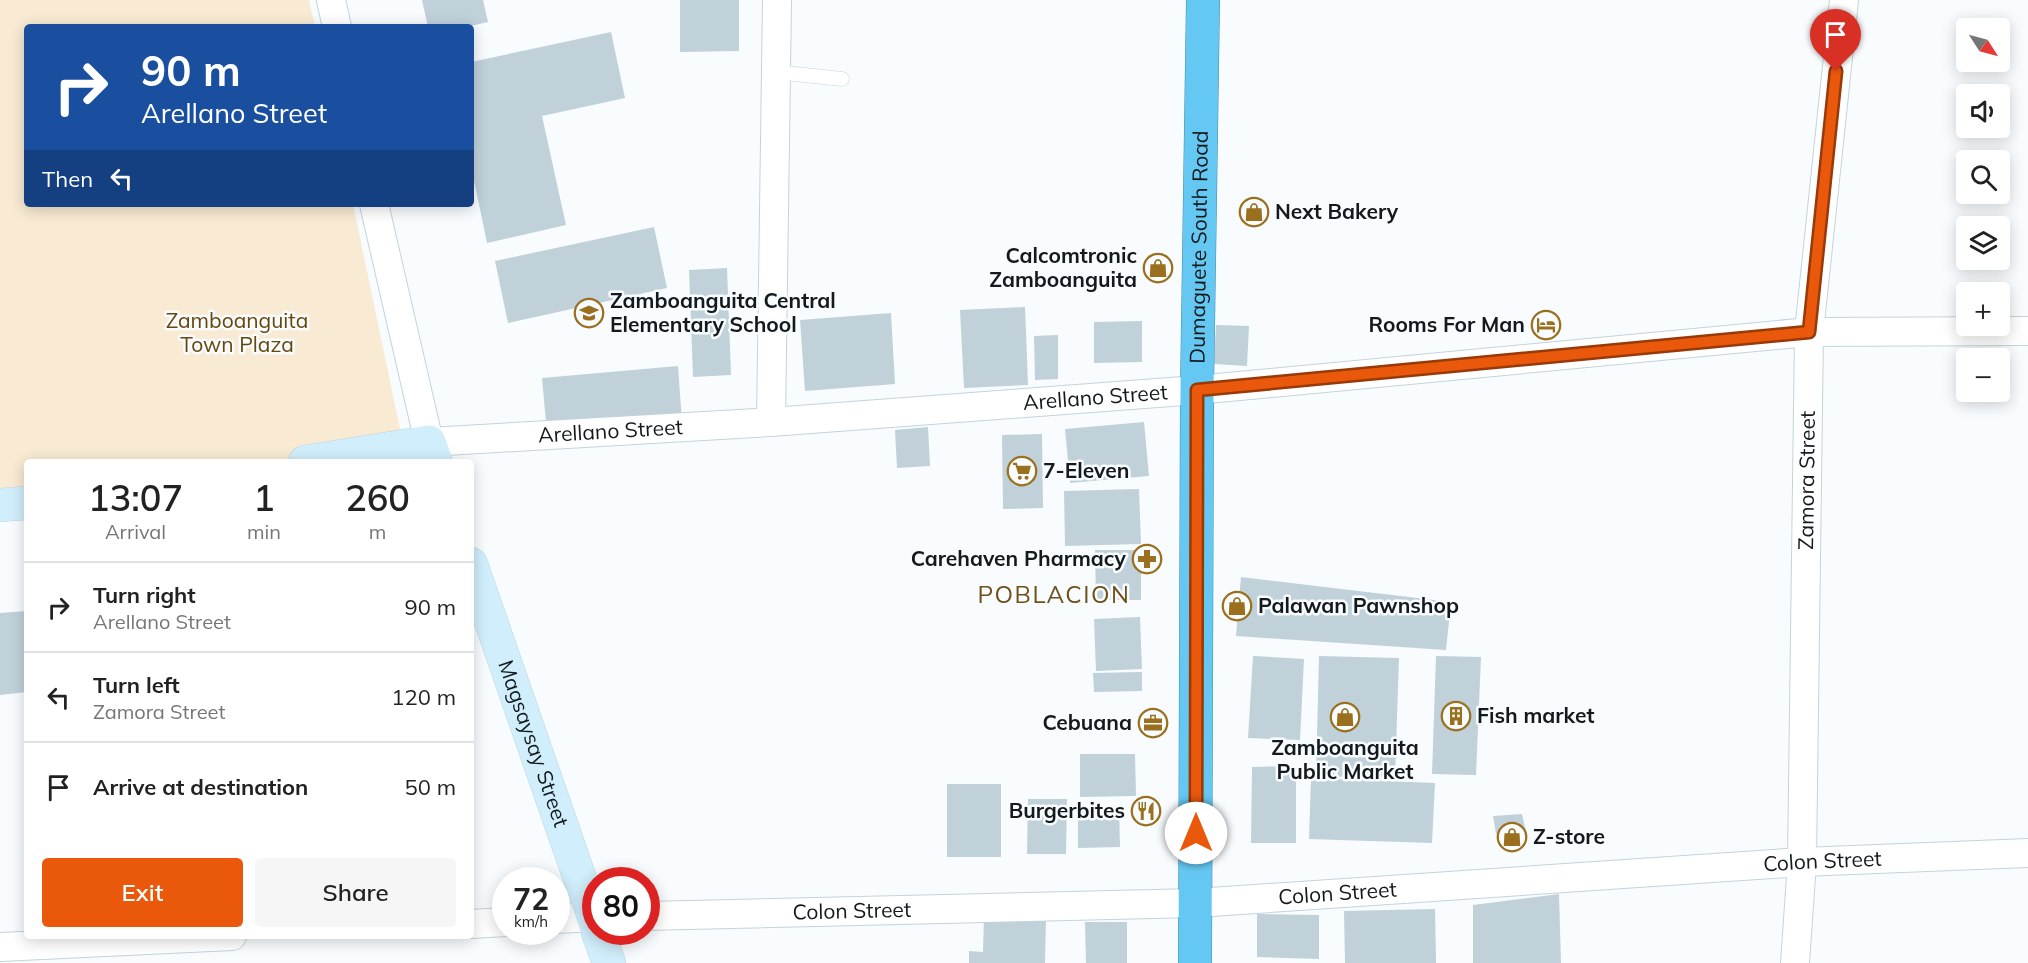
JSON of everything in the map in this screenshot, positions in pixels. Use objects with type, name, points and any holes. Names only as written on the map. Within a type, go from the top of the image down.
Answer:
[{"type":"highway","name":"Dumaguete South Road","points":[[1195,963],[1197,390],[1203,0]]},
{"type":"street","points":[[331,0],[336,24]]},
{"type":"street","points":[[771,422],[777,0]]},
{"type":"street","name":"Zamora Street","points":[[1795,963],[1802,862],[1809,332],[1844,0]]},
{"type":"street","points":[[375,207],[432,452]]},
{"type":"street","name":"Arellano Street","points":[[343,459],[771,422],[1197,390],[1809,332],[2028,331]]},
{"type":"street","points":[[0,506],[24,503]]},
{"type":"street","name":"Magsaysay Street","points":[[474,573],[582,885]]},
{"type":"street","name":"Colon Street","points":[[660,916],[1196,903],[1802,862],[2028,853]]},
{"type":"street","points":[[474,924],[492,923]]},
{"type":"street","points":[[0,946],[161,946],[211,939]]},
{"type":"street","name":"Magsaysay Street","points":[[603,945],[609,963]]},
{"type":"lane","points":[[776,72],[842,79]]},
{"type":"green space","name":"Zamboanguita Town Plaza","points":[[0,0],[309,0],[314,24],[24,24],[24,207],[354,207],[405,453],[338,459],[24,459],[24,488],[0,491]]},
{"type":"building","points":[[422,0],[483,0],[488,22],[474,25],[427,24]]},
{"type":"building","points":[[680,0],[739,0],[739,51],[680,52]]},
{"type":"building","points":[[611,32],[625,98],[542,116],[566,225],[487,243],[474,180],[474,61]]},
{"type":"building","points":[[654,227],[667,288],[508,323],[495,261]]},
{"type":"building","points":[[727,268],[731,375],[693,377],[689,270]]},
{"type":"building","points":[[1025,307],[1028,385],[964,388],[960,310]]},
{"type":"building","points":[[891,313],[895,384],[805,391],[800,320]]},
{"type":"building","points":[[1142,321],[1142,362],[1094,363],[1094,322]]},
{"type":"building","points":[[1216,325],[1249,326],[1247,366],[1214,364]]},
{"type":"building","points":[[1058,335],[1058,379],[1035,380],[1034,336]]},
{"type":"building","points":[[678,366],[682,422],[547,433],[542,378]]},
{"type":"building","points":[[1144,422],[1149,476],[1070,483],[1065,429]]},
{"type":"building","points":[[928,427],[930,466],[897,468],[895,430]]},
{"type":"building","name":"7-Eleven","points":[[1042,434],[1043,508],[1003,509],[1002,435]]},
{"type":"building","points":[[1139,489],[1141,544],[1065,546],[1064,491]]},
{"type":"building","points":[[1095,550],[1141,550],[1141,600],[1096,600]]},
{"type":"building","points":[[1241,577],[1451,602],[1446,650],[1236,636]]},
{"type":"building","points":[[24,611],[24,692],[0,695],[0,613]]},
{"type":"building","points":[[1140,617],[1142,669],[1096,671],[1094,619]]},
{"type":"building","points":[[1253,656],[1304,659],[1300,740],[1248,738]]},
{"type":"building","points":[[1319,656],[1399,658],[1395,778],[1316,776]]},
{"type":"building","name":"Fish market","points":[[1436,656],[1481,657],[1476,775],[1432,774]]},
{"type":"building","points":[[1142,672],[1142,691],[1094,692],[1093,673]]},
{"type":"building","points":[[1080,754],[1135,754],[1136,796],[1080,797]]},
{"type":"building","points":[[1296,766],[1296,843],[1251,843],[1252,767]]},
{"type":"building","points":[[1311,778],[1435,783],[1432,843],[1309,839]]},
{"type":"building","points":[[947,784],[1001,784],[1001,857],[947,857]]},
{"type":"building","points":[[1028,799],[1067,799],[1066,854],[1027,854]]},
{"type":"building","points":[[1119,806],[1120,847],[1078,848],[1078,807]]},
{"type":"building","points":[[1522,814],[1526,832],[1496,834],[1493,816]]},
{"type":"building","points":[[1559,894],[1561,963],[1473,963],[1473,905]]},
{"type":"building","points":[[1435,909],[1436,963],[1345,963],[1344,911]]},
{"type":"building","points":[[1257,914],[1319,915],[1319,959],[1257,957]]},
{"type":"building","points":[[984,916],[1046,917],[1045,963],[969,963],[969,951],[983,952]]},
{"type":"building","points":[[1085,922],[1127,922],[1127,963],[1086,963]]},
{"type":"place","name":"Next Bakery","points":[[1254,212]]},
{"type":"place","name":"Calcomtronic Zamboanguita","points":[[1158,268]]},
{"type":"place","name":"Zamboanguita Central Elementary School","points":[[589,313]]},
{"type":"place","name":"Rooms For Man","points":[[1546,325]]},
{"type":"place","name":"7-Eleven","points":[[1022,471]]},
{"type":"place","name":"Carehaven Pharmacy","points":[[1147,559]]},
{"type":"place","name":"Palawan Pawnshop","points":[[1237,606]]},
{"type":"place","name":"Fish market","points":[[1456,716]]},
{"type":"place","name":"Zamboanguita Public Market","points":[[1345,717]]},
{"type":"place","name":"Cebuana","points":[[1153,723]]},
{"type":"place","name":"Burgerbites","points":[[1146,811]]},
{"type":"place","name":"Z-store","points":[[1512,837]]},
{"type":"district","name":"POBLACION","points":[[1054,595]]},
{"type":"route","points":[[1196,833],[1197,390],[1809,332],[1836,71]]}]
